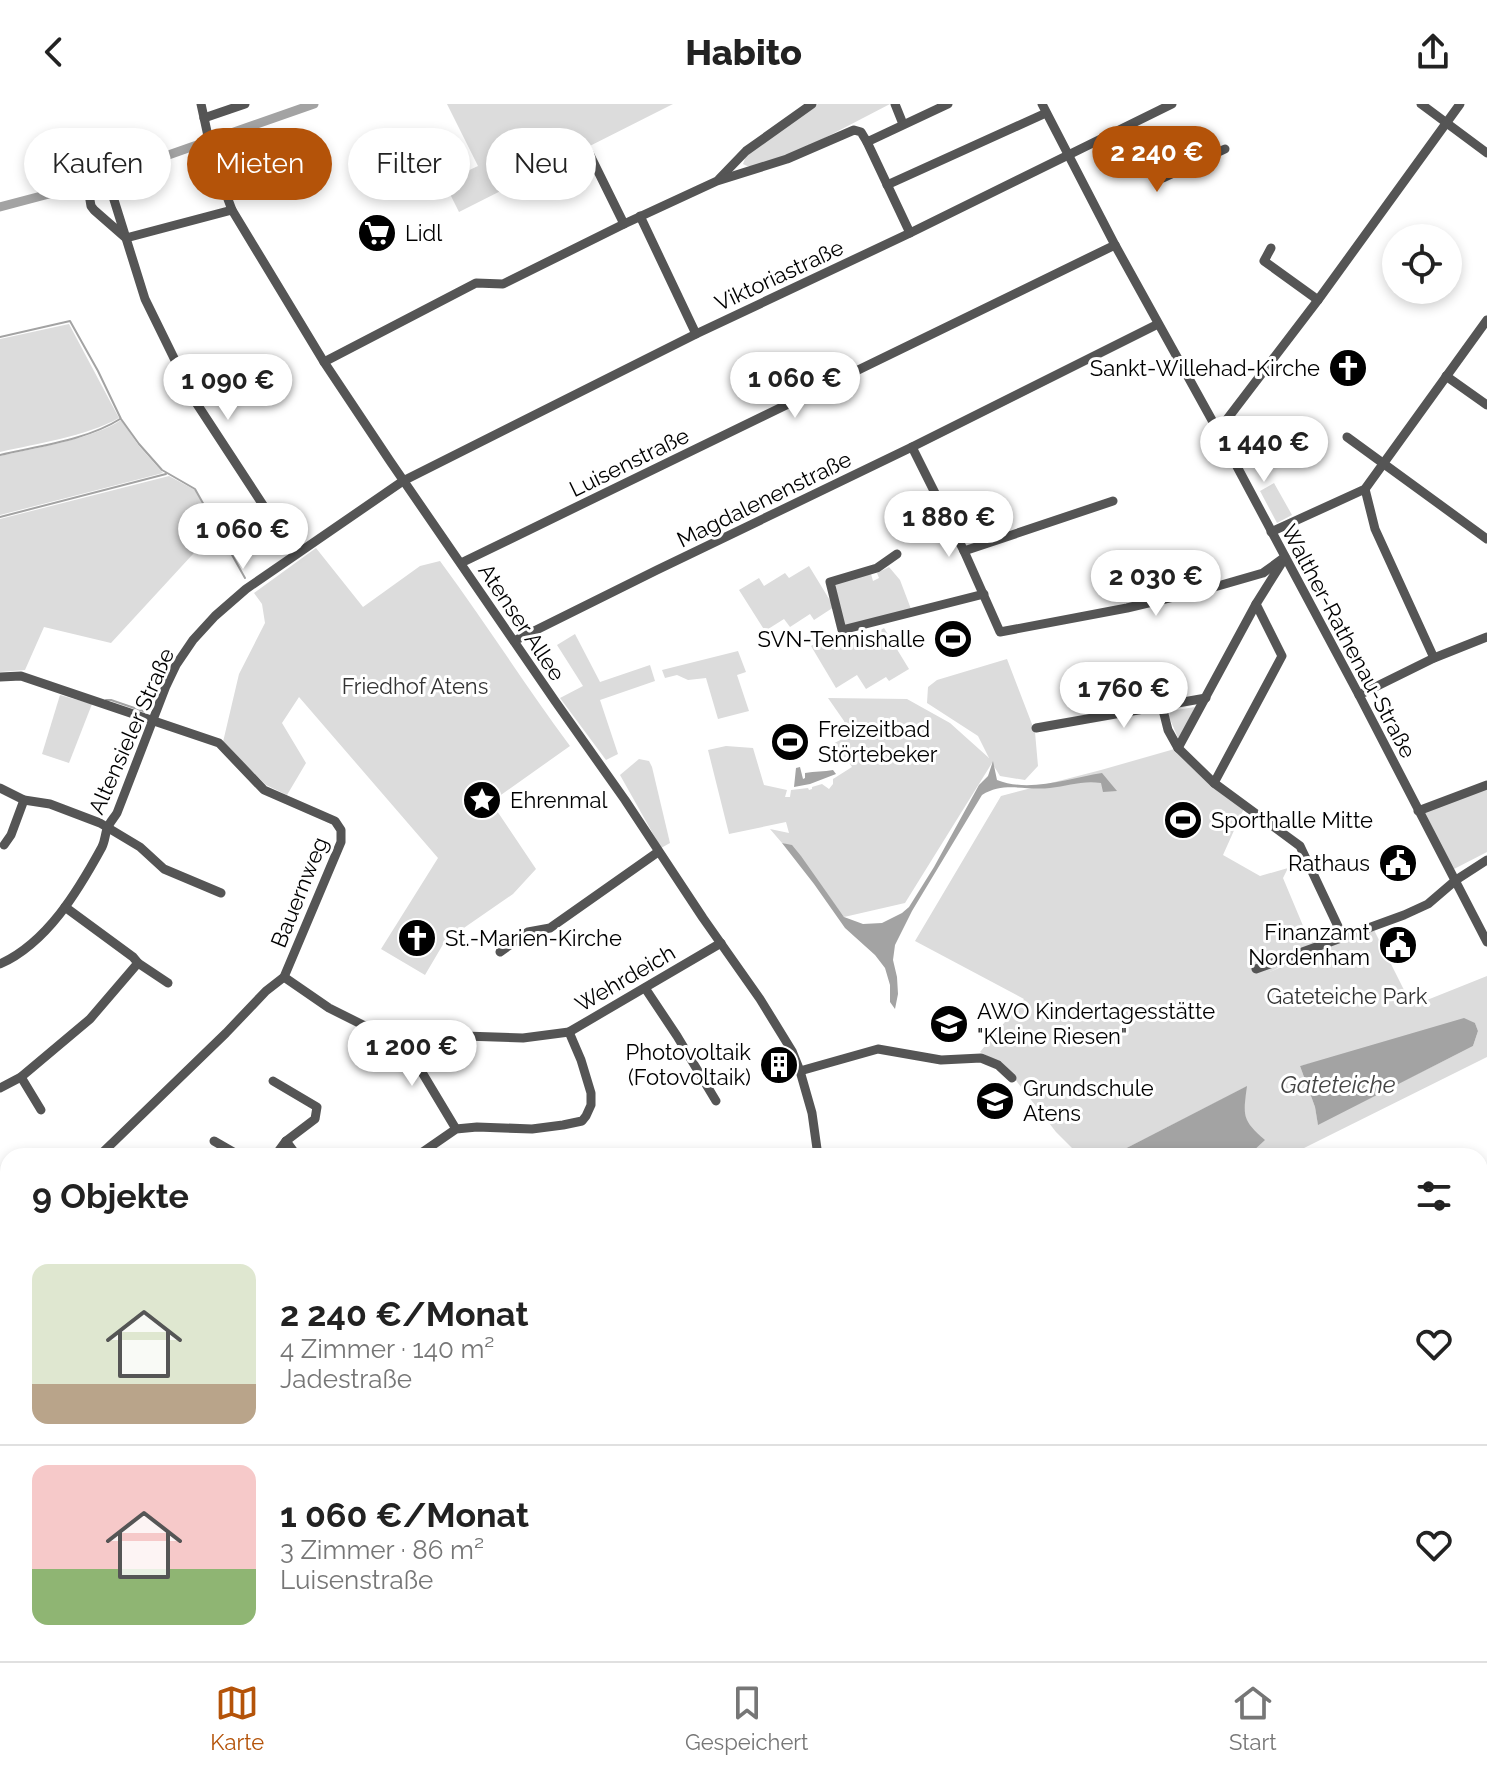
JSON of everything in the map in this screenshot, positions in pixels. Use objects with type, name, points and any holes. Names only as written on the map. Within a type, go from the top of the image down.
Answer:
[{"type":"street","name":"Atenser Allee","points":[[201,104],[211,151],[232,210],[324,362],[782,1034],[800,1071],[812,1113],[817,1148]]},
{"type":"street","points":[[204,118],[245,104]]},
{"type":"street","points":[[717,181],[746,151],[812,104]]},
{"type":"street","points":[[895,104],[903,124]]},
{"type":"street","points":[[867,142],[948,104]]},
{"type":"street","name":"Viktoriastraße","points":[[403,481],[696,334],[1172,104]]},
{"type":"street","points":[[1421,104],[1487,153]]},
{"type":"street","points":[[1218,431],[1318,300],[1460,104]]},
{"type":"street","points":[[887,185],[1044,109]]},
{"type":"street","name":"Walther-Rathenau-Straße","points":[[1044,109],[1359,695],[1487,942]]},
{"type":"street","points":[[324,362],[476,283],[503,284],[717,181],[787,159],[854,130],[861,132],[867,142],[910,233]]},
{"type":"street","points":[[1114,133],[1134,167],[1163,178],[1225,149]]},
{"type":"street","points":[[596,167],[624,224]]},
{"type":"street","points":[[126,238],[94,210],[89,194],[110,187],[126,238],[145,299],[195,401],[295,554]]},
{"type":"street","points":[[126,238],[232,210]]},
{"type":"street","points":[[640,216],[696,334]]},
{"type":"street","name":"Luisenstraße","points":[[461,563],[1115,245]]},
{"type":"street","points":[[1271,248],[1264,261],[1318,300]]},
{"type":"street","points":[[1271,532],[1365,489],[1487,320]]},
{"type":"street","name":"Magdalenenstraße","points":[[514,641],[1158,324]]},
{"type":"street","points":[[1446,376],[1487,405]]},
{"type":"street","points":[[1347,437],[1487,539]]},
{"type":"street","points":[[912,447],[1000,632],[1127,608],[1211,588],[1263,573],[1285,557]]},
{"type":"street","name":"Altensieler Straße","points":[[0,964],[15,957],[40,937],[65,907],[104,843],[107,828],[117,813],[171,675],[193,640],[246,589],[403,481]]},
{"type":"street","points":[[1365,489],[1375,529],[1434,658]]},
{"type":"street","points":[[964,551],[1113,501]]},
{"type":"street","points":[[897,554],[877,568],[830,582],[842,630],[984,594]]},
{"type":"street","points":[[1178,748],[1285,557]]},
{"type":"street","points":[[1214,783],[1282,656],[1256,604]]},
{"type":"street","points":[[1359,695],[1434,658],[1487,637]]},
{"type":"street","name":"Bauernweg","points":[[0,677],[21,676],[219,743],[264,790],[335,821],[341,830],[341,842],[284,977],[329,1008],[369,1028],[401,1032]]},
{"type":"street","points":[[1036,728],[1206,698]]},
{"type":"street","points":[[1162,706],[1168,730],[1178,748],[1214,783],[1300,846],[1343,937]]},
{"type":"street","points":[[1418,811],[1487,785]]},
{"type":"street","points":[[0,788],[24,800],[50,804],[100,823],[140,847],[164,869],[221,893]]},
{"type":"street","points":[[4,845],[24,800]]},
{"type":"street","points":[[500,952],[528,932],[550,928],[658,852]]},
{"type":"street","points":[[1256,969],[1428,904],[1456,880],[1487,860]]},
{"type":"street","points":[[65,907],[168,983]]},
{"type":"street","name":"Wehrdeich","points":[[401,1032],[417,1028],[464,1036],[523,1038],[569,1032],[721,943]]},
{"type":"street","points":[[0,1088],[21,1077],[90,1019],[138,963]]},
{"type":"street","points":[[107,1148],[266,991],[284,977]]},
{"type":"street","points":[[645,988],[716,1101]]},
{"type":"street","points":[[401,1032],[405,1044],[456,1129]]},
{"type":"street","points":[[429,1148],[456,1129],[532,1129],[582,1121],[591,1105],[591,1093],[569,1032]]},
{"type":"street","points":[[800,1071],[878,1049],[941,1060],[981,1058],[998,1065],[1012,1078]]},
{"type":"street","points":[[21,1077],[41,1110]]},
{"type":"street","points":[[273,1081],[317,1107],[315,1119],[281,1148]]},
{"type":"street","points":[[214,1141],[226,1148]]},
{"type":"street","points":[[286,1141],[291,1148]]},
{"type":"green space","points":[[447,104],[673,104],[596,143],[596,128],[486,128],[486,198],[459,212],[453,200],[470,200],[470,170],[478,166],[470,150],[470,128],[459,128]]},
{"type":"green space","points":[[818,104],[890,104],[781,158],[754,166],[743,164],[746,156]]},
{"type":"green space","points":[[69,324],[119,418],[76,435],[0,452],[0,339]]},
{"type":"green space","points":[[121,420],[163,473],[0,515],[0,456],[79,438]]},
{"type":"green space","points":[[169,476],[195,490],[216,529],[111,643],[44,627],[25,670],[0,672],[0,519]]},
{"type":"green space","points":[[1274,483],[1292,515],[1277,523],[1260,491]]},
{"type":"green space","name":"Friedhof Atens","points":[[316,548],[363,607],[420,566],[440,561],[570,746],[491,802],[536,869],[513,894],[445,941],[425,975],[381,949],[438,858],[299,697],[282,723],[306,763],[287,795],[266,785],[223,742],[239,674],[265,623],[262,604],[254,593]]},
{"type":"green space","points":[[809,566],[834,607],[814,620],[810,614],[790,627],[784,619],[765,631],[739,590],[759,578],[764,586],[785,573],[789,578]]},
{"type":"green space","points":[[889,567],[900,580],[911,609],[843,627],[831,584],[871,574],[873,581],[879,578],[877,573]]},
{"type":"green space","points":[[884,628],[909,669],[889,681],[886,677],[866,689],[857,675],[836,688],[811,646],[831,634],[840,648],[861,636],[864,640]]},
{"type":"green space","points":[[575,634],[600,682],[650,665],[655,681],[600,700],[618,754],[606,760],[560,698],[583,686],[557,645]]},
{"type":"green space","points":[[738,651],[746,672],[737,675],[749,711],[718,719],[706,678],[688,680],[677,675],[665,678],[662,670]]},
{"type":"green space","points":[[1007,659],[1035,732],[1038,766],[1025,780],[1000,776],[992,763],[905,903],[844,917],[792,846],[782,843],[770,829],[789,833],[786,822],[729,834],[708,750],[726,746],[753,748],[764,785],[787,790],[785,797],[790,797],[791,790],[809,790],[822,784],[829,789],[833,779],[852,767],[845,757],[826,764],[821,750],[848,736],[844,721],[828,698],[907,699],[950,723],[989,758],[978,736],[927,703],[928,687],[937,680]]},
{"type":"green space","points":[[60,695],[92,704],[69,763],[42,754]]},
{"type":"green space","points":[[1195,707],[1179,740],[1169,717],[1170,711]]},
{"type":"green space","name":"Gateteiche Park","points":[[1178,748],[1245,806],[1223,855],[1260,876],[1288,868],[1283,878],[1309,940],[1320,946],[1270,972],[1372,926],[1412,1006],[1487,976],[1487,1057],[1304,1148],[1251,1148],[1244,1109],[1246,1087],[1127,1148],[1072,1148],[1004,1065],[980,1052],[1024,999],[915,941],[1001,796]],"holes":[[[1475,1023],[1478,1031],[1473,1046],[1318,1124],[1300,1066]]]},
{"type":"green space","points":[[639,759],[649,761],[652,767],[670,843],[661,848],[620,775]]},
{"type":"green space","points":[[1487,786],[1487,852],[1454,869],[1421,811]]},
{"type":"water","points":[[993,761],[997,780],[1010,784],[1036,785],[1102,773],[1117,791],[1103,792],[1101,783],[1088,782],[1041,789],[1007,787],[982,795],[895,945],[893,960],[898,994],[895,1009],[890,1002],[890,985],[885,968],[845,928],[782,843],[792,845],[844,917],[863,924],[882,923],[909,907],[979,785],[988,776]]},
{"type":"water","points":[[800,767],[803,779],[809,772],[833,770],[836,774],[794,787],[796,768]]},
{"type":"water","name":"Gateteiche","points":[[1464,1018],[1475,1023],[1478,1031],[1473,1046],[1318,1125],[1300,1066]]},
{"type":"water","name":"Gateteiche","points":[[1247,1086],[1246,1117],[1265,1140],[1256,1148],[1127,1148]]},
{"type":"waterway","points":[[0,207],[83,185],[314,104]]},
{"type":"waterway","points":[[0,337],[70,321],[121,419],[162,470],[195,489],[245,578]]},
{"type":"waterway","points":[[0,455],[78,437],[120,419]]},
{"type":"waterway","points":[[0,517],[166,474]]},
{"type":"waterway","points":[[106,700],[146,712]]},
{"type":"place","name":"Lidl","points":[[377,233]]},
{"type":"place","name":"Sankt-Willehad-Kirche","points":[[1348,368]]},
{"type":"place","name":"SVN-Tennishalle","points":[[953,639]]},
{"type":"place","name":"Freizeitbad Störtebeker","points":[[790,742]]},
{"type":"place","name":"Ehrenmal","points":[[482,800]]},
{"type":"place","name":"Sporthalle Mitte","points":[[1183,820]]},
{"type":"place","name":"Rathaus","points":[[1398,863]]},
{"type":"place","name":"St.-Marien-Kirche","points":[[417,938]]},
{"type":"place","name":"Finanzamt Nordenham","points":[[1398,945]]},
{"type":"place","name":"AWO Kindertagesstätte \"Kleine Riesen\"","points":[[949,1024]]},
{"type":"place","name":"Photovoltaik (Fotovoltaik)","points":[[779,1065]]},
{"type":"place","name":"Grundschule Atens","points":[[995,1101]]}]
